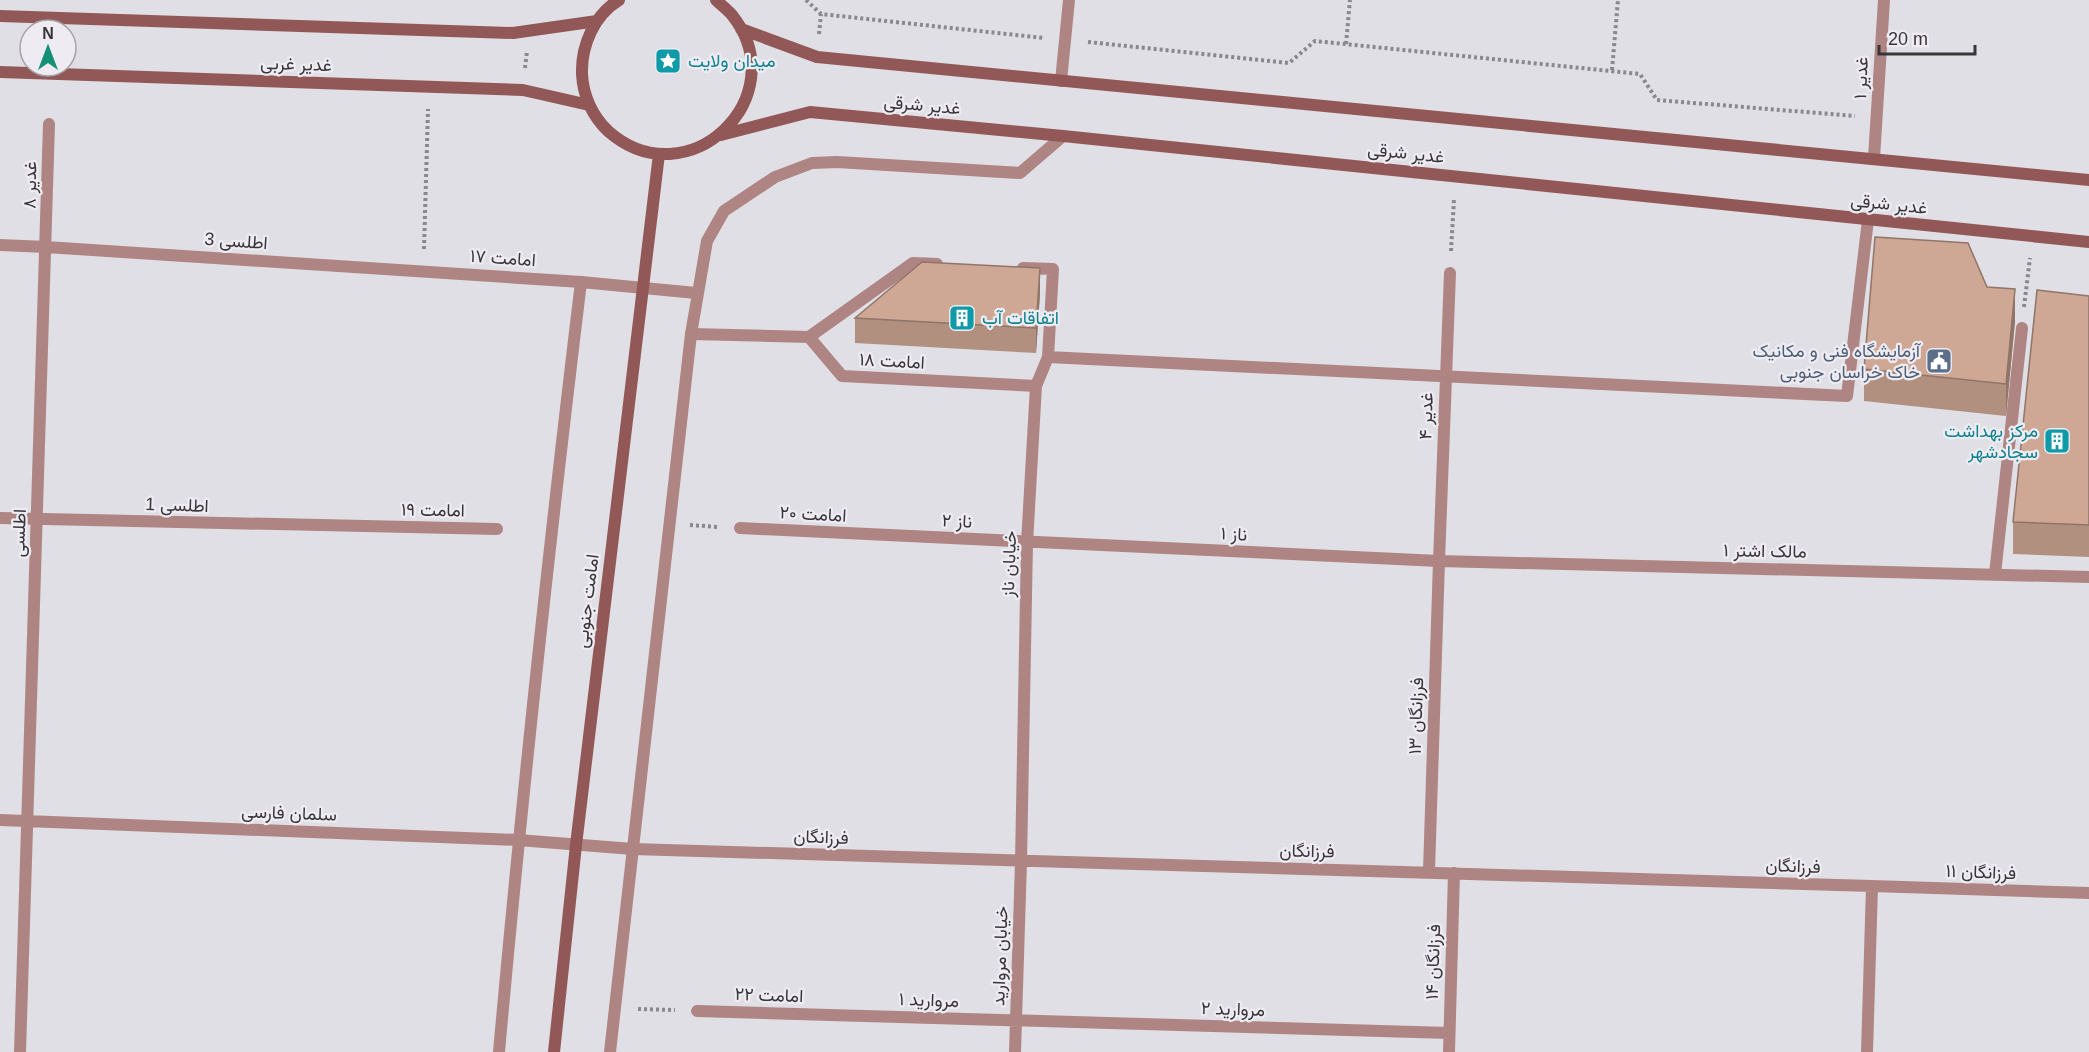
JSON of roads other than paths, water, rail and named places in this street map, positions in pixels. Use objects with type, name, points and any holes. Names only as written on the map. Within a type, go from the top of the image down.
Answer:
[{"type":"main road","points":[[619,0],[612,4],[597,21],[586,40],[582,62],[582,84],[589,105],[601,124],[617,139],[637,149],[659,154],[681,153],[702,147],[721,135],[736,118],[746,99],[751,77],[750,55],[741,29],[732,15],[716,0]]},
{"type":"main road","points":[[0,16],[513,33],[597,21]]},
{"type":"main road","name":"غدیر شرقی","points":[[741,29],[817,57],[2089,180]]},
{"type":"main road","name":"غدیر غربی","points":[[0,72],[523,90],[589,105]]},
{"type":"main road","name":"غدیر شرقی","points":[[721,135],[810,112],[2089,242]]},
{"type":"main road","name":"امامت جنوبی","points":[[554,1052],[576,845],[659,154]]},
{"type":"street","points":[[1061,81],[1069,0]]},
{"type":"street","name":"غدیر ۱","points":[[1874,158],[1884,0]]},
{"type":"street","name":"غدیر ۸","points":[[46,247],[49,124]]},
{"type":"street","points":[[610,1052],[691,334],[696,293],[707,242],[724,211],[775,177],[812,163],[1020,173],[1063,136]]},
{"type":"street","points":[[1048,357],[1847,396],[1868,220]]},
{"type":"street","name":"اطلسی 3","points":[[0,246],[423,271]]},
{"type":"street","name":"اطلسی","points":[[20,1052],[46,247]]},
{"type":"street","points":[[691,334],[809,337],[913,263],[948,264]]},
{"type":"street","name":"خیابان ناز","points":[[1006,267],[1053,270],[1048,357],[1036,387],[1027,543],[1021,862]]},
{"type":"street","name":"امامت ۱۷","points":[[423,271],[696,293]]},
{"type":"street","name":"غدیر ۴","points":[[1440,561],[1450,273]]},
{"type":"street","points":[[499,1052],[518,840],[551,529],[581,282]]},
{"type":"street","points":[[1995,574],[2022,328]]},
{"type":"street","name":"امامت ۱۸","points":[[809,337],[842,376],[1036,387]]},
{"type":"street","name":"اطلسی 1","points":[[0,518],[315,526]]},
{"type":"street","name":"امامت ۱۹","points":[[315,526],[497,529]]},
{"type":"street","name":"امامت ۲۰","points":[[740,528],[884,535]]},
{"type":"street","name":"ناز ۲","points":[[884,535],[1027,543]]},
{"type":"street","name":"ناز ۱","points":[[1027,543],[1440,561]]},
{"type":"street","name":"مالک اشتر ۱","points":[[1440,561],[2089,577]]},
{"type":"street","name":"فرزانگان ۱۳","points":[[1429,871],[1440,561]]},
{"type":"street","name":"سلمان فارسی","points":[[0,820],[518,840],[576,845]]},
{"type":"street","name":"فرزانگان","points":[[576,845],[633,849],[1021,862],[1429,871],[1872,886]]},
{"type":"street","name":"خیابان مروارید","points":[[1015,1052],[1021,862]]},
{"type":"street","name":"فرزانگان ۱۴","points":[[1449,1052],[1454,873]]},
{"type":"street","points":[[1867,1052],[1872,886]]},
{"type":"street","name":"فرزانگان ۱۱","points":[[1872,886],[2089,893]]},
{"type":"street","name":"امامت ۲۲","points":[[697,1011],[841,1015]]},
{"type":"street","name":"مروارید ۱","points":[[841,1015],[1016,1020]]},
{"type":"street","name":"مروارید ۲","points":[[1016,1020],[1449,1033]]},
{"type":"place","name":"میدان ولایت","points":[[668,61]]},
{"type":"place","name":"اتفاقات آب","points":[[962,318]]},
{"type":"place","name":"آزمایشگاه فنی و مکانیک خاک خراسان جنوبی","points":[[1939,361]]},
{"type":"place","name":"مرکز بهداشت سجادشهر","points":[[2057,441]]}]
